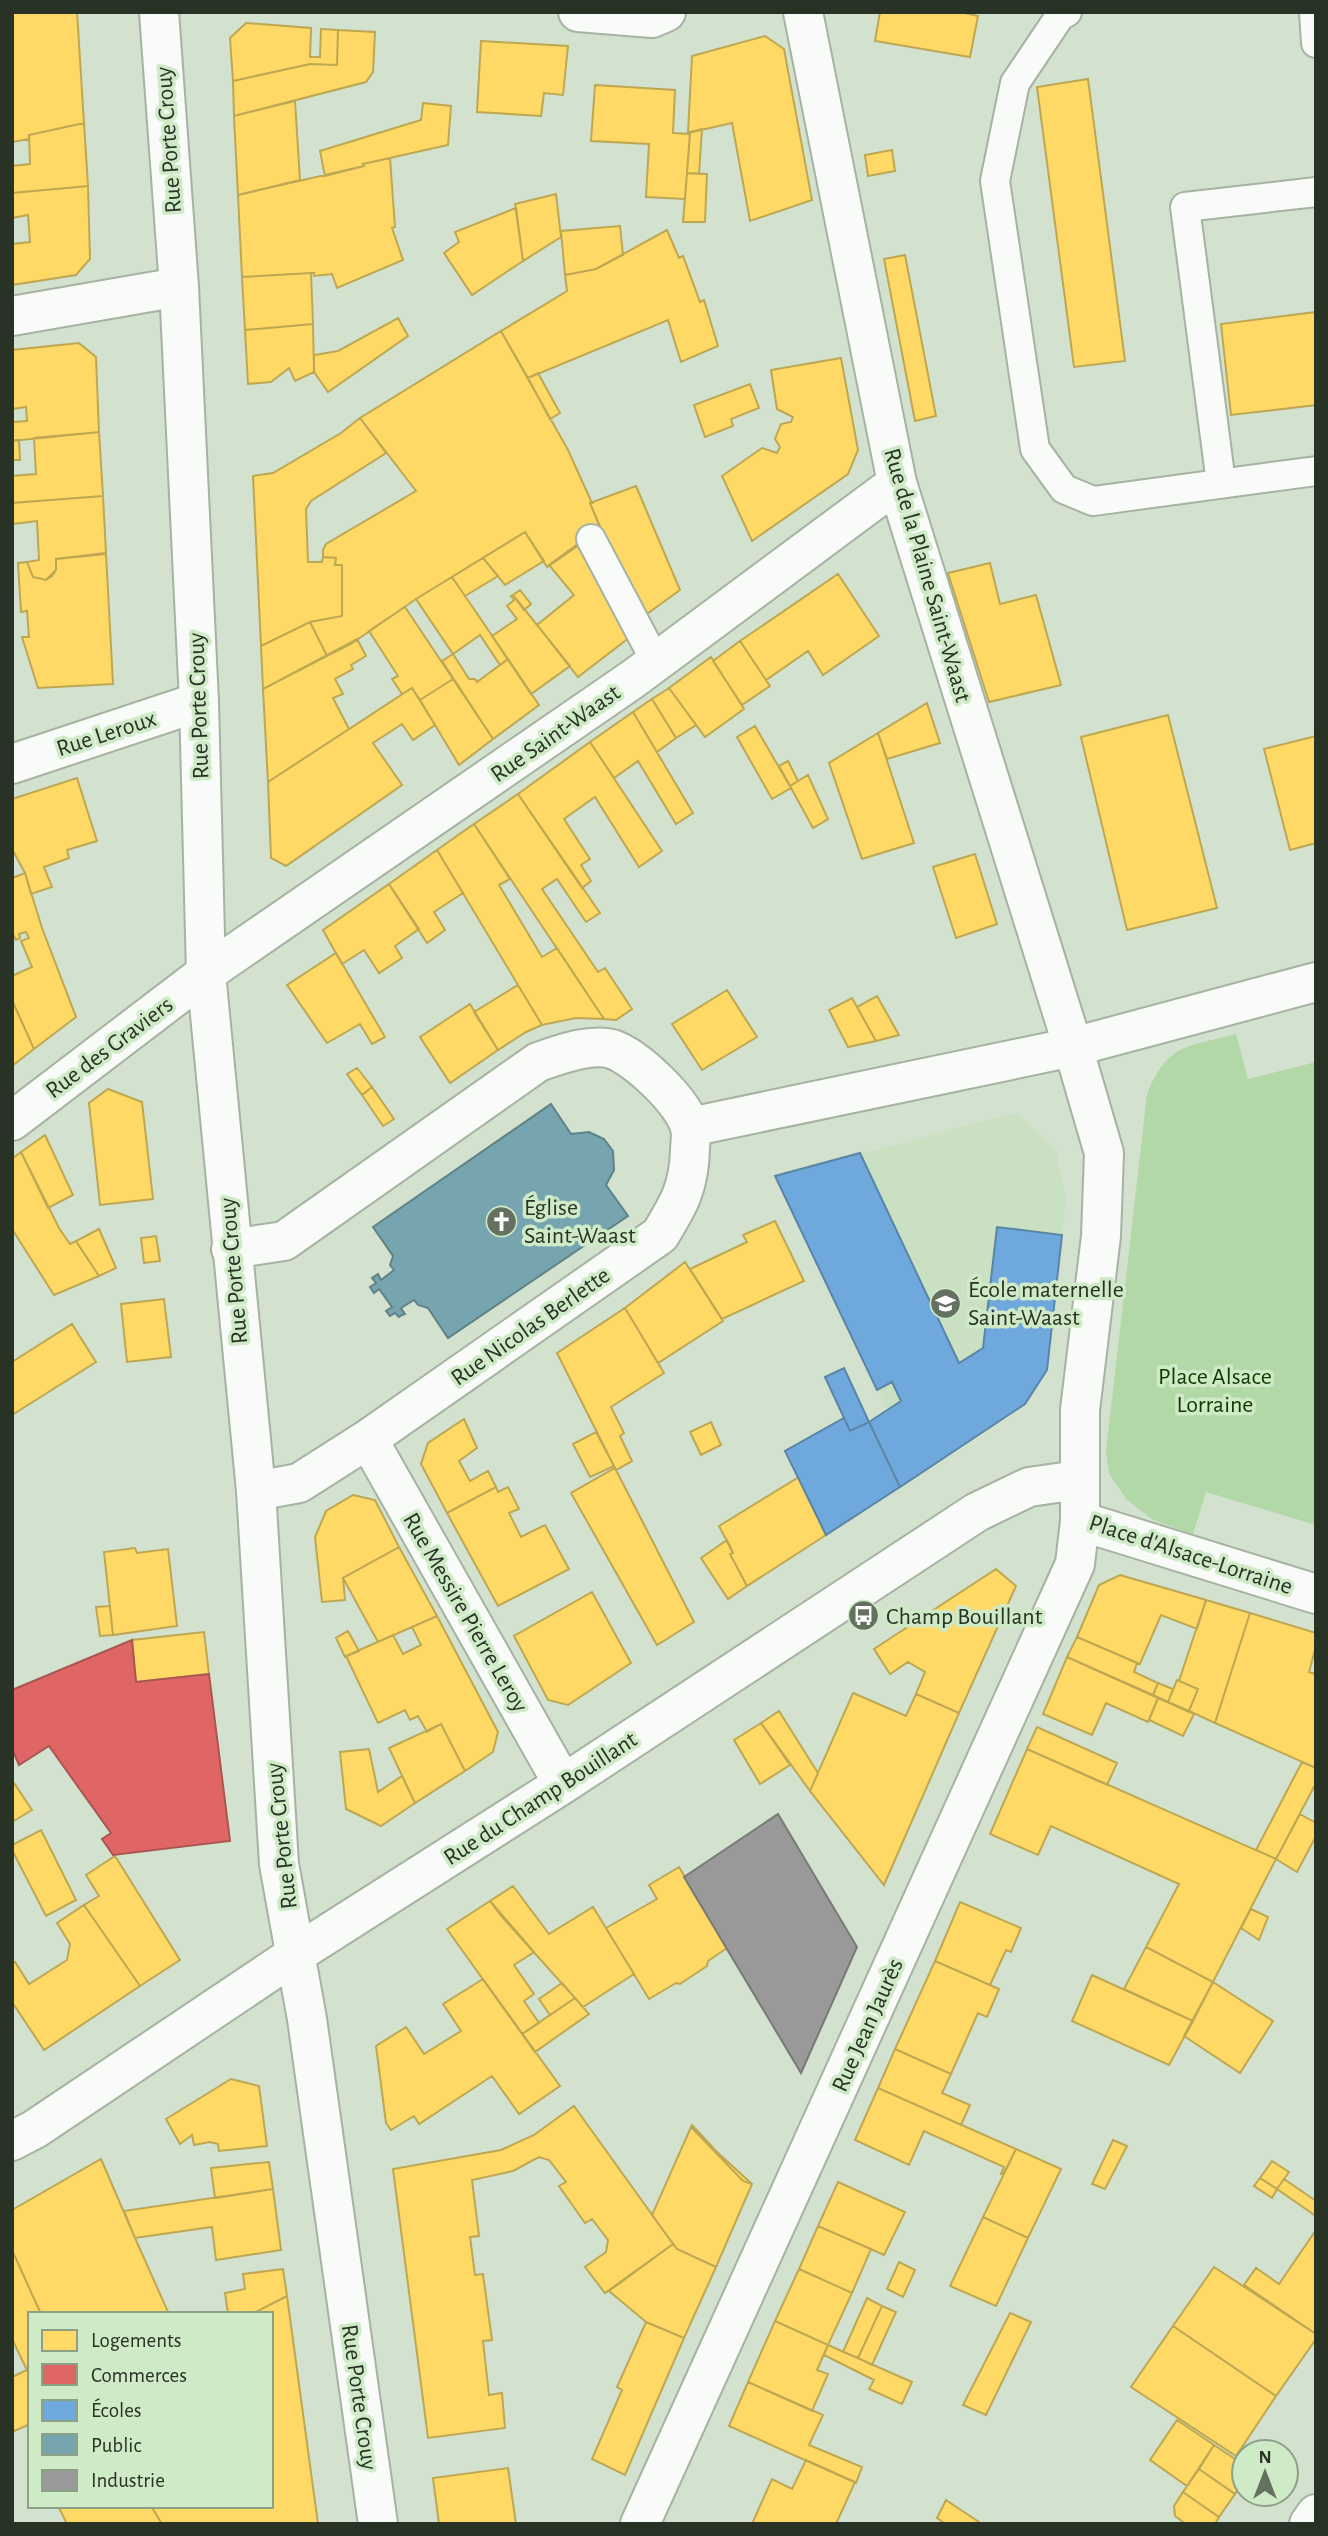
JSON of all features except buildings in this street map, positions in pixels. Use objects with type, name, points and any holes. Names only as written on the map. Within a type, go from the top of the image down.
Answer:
[{"type":"street","name":"Rue Porte Crouy","points":[[159,12],[178,287],[200,702],[205,973],[256,1491],[279,1864],[296,1954],[377,2524]]},
{"type":"street","points":[[578,12],[652,18],[666,12]]},
{"type":"street","name":"Rue de la Plaine Saint-Waast","points":[[803,12],[897,483],[1073,1047]]},
{"type":"street","points":[[12,316],[178,287]]},
{"type":"street","name":"Rue Saint-Waast","points":[[205,973],[656,662],[897,483]]},
{"type":"street","name":"Rue Leroux","points":[[12,764],[200,702]]},
{"type":"street","name":"Rue des Graviers","points":[[12,1121],[205,973]]},
{"type":"street","points":[[232,1249],[284,1241],[538,1062],[576,1049],[611,1049],[647,1069],[670,1094],[690,1127],[1073,1047],[1316,982]]},
{"type":"street","name":"Place d'Alsace-Lorraine","points":[[1073,1047],[1104,1153],[1101,1236],[1080,1410],[1080,1521],[1316,1594]]},
{"type":"street","name":"Rue Nicolas Berlette","points":[[256,1491],[299,1483],[368,1439],[660,1235],[680,1202],[689,1169],[690,1127]]},
{"type":"street","name":"Rue Messire Pierre Leroy","points":[[368,1439],[564,1784]]},
{"type":"street","name":"Rue du Champ Bouillant","points":[[12,2141],[35,2130],[296,1954],[564,1784],[977,1512],[1029,1487],[1079,1480]]},
{"type":"street","name":"Rue Jean Jaurès","points":[[640,2524],[1075,1564],[1080,1521]]},
{"type":"street","points":[[1309,2524],[1316,2514]]},
{"type":"lane","points":[[1067,12],[1060,16],[1014,83],[995,181],[1035,449],[1064,489],[1093,501],[1316,471]]},
{"type":"lane","points":[[1314,12],[1316,43]]},
{"type":"lane","points":[[1221,483],[1185,207],[1316,192]]},
{"type":"lane","points":[[591,539],[656,662]]},
{"type":"shaded area","name":"École maternelle Saint-Waast","points":[[1016,1113],[1056,1150],[1066,1201],[1047,1370],[900,1487],[869,1422],[887,1409],[775,1176]]},
{"type":"green space","name":"Place Alsace Lorraine","points":[[1236,1034],[1248,1079],[1316,1062],[1316,1525],[1206,1492],[1193,1534],[1153,1520],[1127,1500],[1109,1474],[1106,1451],[1147,1094],[1155,1077],[1171,1056],[1192,1045]]},
{"type":"place","name":"Église Saint-Waast","points":[[501,1221]]},
{"type":"place","name":"École maternelle Saint-Waast","points":[[945,1303]]},
{"type":"place","name":"Champ Bouillant","points":[[863,1616]]}]
